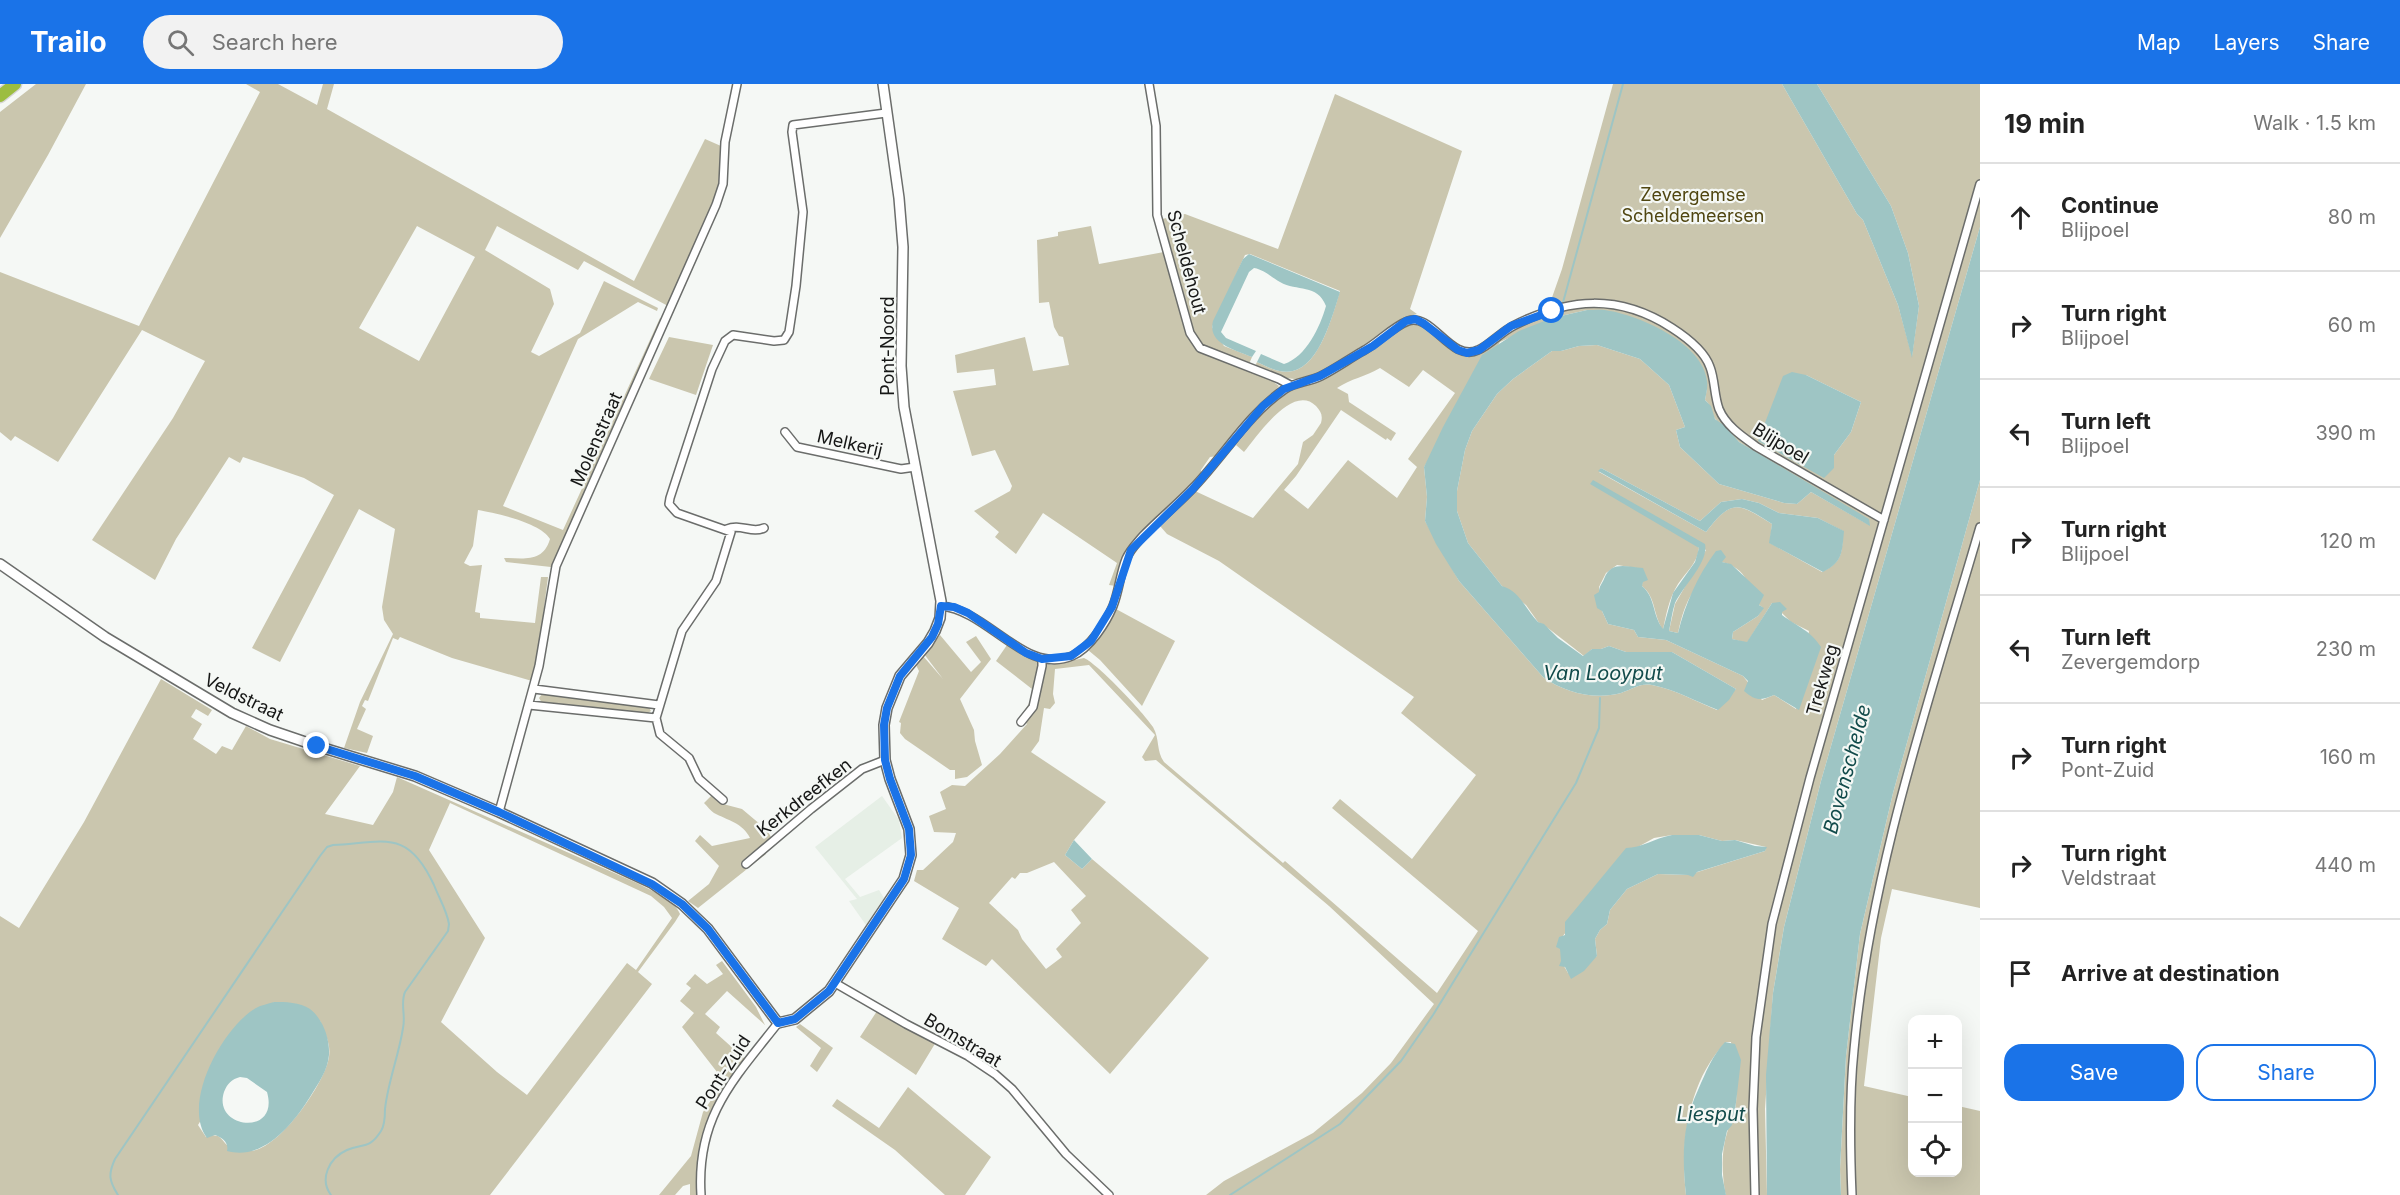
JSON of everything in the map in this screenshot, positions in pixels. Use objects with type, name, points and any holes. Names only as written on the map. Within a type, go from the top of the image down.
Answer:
[{"type":"highway","points":[[0,96],[15,84]]},
{"type":"street","name":"Molenstraat","points":[[499,812],[534,689],[545,638],[556,566],[721,192],[724,176],[724,142],[737,84]]},
{"type":"street","name":"Pont-Noord","points":[[883,84],[899,198],[903,247],[901,366],[903,407],[941,606]]},
{"type":"street","name":"Scheldehout","points":[[1149,84],[1156,126],[1157,215],[1190,333],[1200,348],[1280,379],[1290,386]]},
{"type":"street","points":[[723,800],[699,779],[689,758],[660,734],[656,718],[682,631],[716,581],[731,532],[677,513],[669,504],[670,498],[712,369],[725,341],[733,335],[774,341],[784,340],[789,332],[803,212],[793,125],[886,113]]},
{"type":"street","name":"Trekweg","points":[[1755,1195],[1753,1108],[1756,1037],[1772,924],[1810,778],[1980,184]]},
{"type":"street","name":"Blijpoel","points":[[1042,659],[1071,656],[1091,641],[1112,607],[1131,550],[1192,490],[1263,406],[1290,386],[1320,376],[1373,346],[1406,321],[1415,319],[1458,350],[1467,353],[1479,350],[1511,326],[1565,307],[1606,302],[1647,314],[1673,329],[1702,354],[1710,366],[1720,410],[1738,433],[1756,447],[1884,520]]},
{"type":"street","name":"Melkerij","points":[[785,432],[797,447],[900,469],[915,468]]},
{"type":"street","points":[[727,529],[735,526],[756,531],[764,528]]},
{"type":"street","points":[[1852,1195],[1851,1131],[1854,1052],[1859,1000],[1872,927],[1893,830],[1980,526]]},
{"type":"street","name":"Veldstraat","points":[[0,564],[122,647],[232,713],[270,730],[415,776],[499,812],[652,884],[682,904],[708,929],[778,1023]]},
{"type":"street","points":[[885,760],[884,725],[892,695],[905,669],[932,637],[938,624],[941,606],[954,607],[968,613],[1026,653],[1042,659],[1033,707],[1021,722]]},
{"type":"street","points":[[534,689],[659,705]]},
{"type":"street","points":[[529,705],[656,718]]},
{"type":"street","name":"Kerkdreefken","points":[[746,864],[862,769],[885,760]]},
{"type":"street","name":"Pont-Zuid","points":[[700,1195],[701,1157],[709,1125],[739,1072],[778,1023],[795,1019],[836,983],[904,879],[911,855],[909,829],[885,760]]},
{"type":"street","name":"Bomstraat","points":[[836,983],[906,1024],[968,1056],[995,1074],[1012,1089],[1066,1154],[1109,1195]]},
{"type":"shaded area","points":[[882,796],[899,820],[902,838],[845,879],[860,897],[879,890],[884,898],[866,925],[849,901],[857,899],[815,847]]},
{"type":"green space","points":[[36,84],[86,84],[0,238],[0,112]]},
{"type":"green space","points":[[246,84],[278,84],[317,105],[323,84],[334,84],[327,109],[634,281],[705,139],[721,146],[722,183],[668,306],[584,261],[578,270],[497,226],[485,250],[550,289],[554,304],[531,352],[539,356],[580,333],[604,281],[658,308],[657,311],[638,302],[578,339],[503,506],[563,530],[660,318],[663,321],[551,567],[506,562],[504,558],[538,556],[547,547],[550,539],[545,533],[528,524],[478,510],[473,546],[464,563],[470,566],[482,565],[475,612],[480,613],[480,618],[535,623],[541,577],[548,577],[537,663],[532,681],[452,658],[400,637],[398,640],[393,638],[368,701],[365,700],[362,706],[366,709],[357,729],[373,736],[367,753],[344,748],[360,702],[393,634],[384,620],[382,607],[395,529],[359,509],[280,662],[252,648],[334,495],[304,478],[243,457],[240,463],[229,457],[176,539],[155,580],[92,540],[173,418],[205,361],[142,330],[58,462],[15,436],[11,441],[0,432],[0,272],[139,326],[260,92]],"holes":[[[417,226],[475,257],[419,361],[359,328]]]},
{"type":"green space","name":"Zevergemse Scheldemeersen","points":[[1613,84],[1782,84],[1857,214],[1863,220],[1898,305],[1912,356],[1919,306],[1908,253],[1891,206],[1817,84],[1980,84],[1980,227],[1821,781],[1784,927],[1773,993],[1765,1109],[1767,1195],[1726,1195],[1725,1192],[1723,1155],[1736,1102],[1731,1042],[1726,1042],[1713,1058],[1695,1094],[1684,1155],[1686,1195],[1206,1195],[1224,1181],[1313,1133],[1362,1093],[1391,1063],[1434,1004],[1329,906],[1156,760],[1145,761],[1142,757],[1155,735],[1089,665],[1055,669],[1053,694],[1055,703],[1050,709],[1044,708],[1039,741],[1031,752],[1106,802],[1074,840],[1065,855],[1082,869],[1092,859],[1209,958],[1110,1074],[992,959],[986,966],[942,939],[959,908],[914,881],[917,870],[923,870],[953,842],[956,833],[934,832],[929,816],[946,809],[940,792],[952,785],[965,786],[1000,754],[1027,724],[1020,717],[1030,702],[1032,689],[996,661],[1007,645],[1025,657],[1051,665],[1084,658],[1110,679],[1148,720],[1155,731],[1164,762],[1283,863],[1285,861],[1437,993],[1478,931],[1332,808],[1340,799],[1412,859],[1476,775],[1401,713],[1414,697],[1219,561],[1167,534],[1160,526],[1195,491],[1253,518],[1298,464],[1303,442],[1313,435],[1321,423],[1321,414],[1316,406],[1307,401],[1297,401],[1277,414],[1244,452],[1236,445],[1264,411],[1286,392],[1323,378],[1375,349],[1409,323],[1419,325],[1460,355],[1467,357],[1475,354],[1480,345],[1497,331],[1549,306],[1562,269]],"holes":[[[1587,310],[1707,388],[1705,400],[1714,417],[1739,442],[1869,525],[1811,492],[1797,504],[1784,503],[1719,484],[1680,447],[1676,430],[1685,427],[1669,385],[1640,359],[1597,345],[1552,351],[1513,379],[1497,394],[1472,431],[1465,450],[1457,491],[1457,511],[1468,543],[1502,586],[1526,605],[1538,622],[1584,656],[1592,649],[1609,646],[1626,652],[1672,652],[1736,689],[1717,710],[1652,685],[1601,696],[1580,694],[1552,683],[1543,677],[1459,581],[1425,521],[1427,497],[1424,467],[1500,342],[1552,318]],[[1380,368],[1409,387],[1423,370],[1455,393],[1408,459],[1417,467],[1397,498],[1348,460],[1308,509],[1284,490],[1341,410],[1386,440],[1387,438],[1391,441],[1396,433],[1349,402],[1348,394],[1337,388]],[[1806,375],[1861,402],[1851,432],[1834,455]],[[1601,468],[1700,521],[1721,502],[1742,499],[1759,503],[1779,513],[1818,518],[1843,531],[1838,560],[1822,572],[1770,543],[1772,524],[1743,508],[1736,507],[1722,513],[1706,532],[1599,472]],[[1694,543],[1706,550],[1675,604],[1669,631],[1678,633],[1688,601],[1704,578],[1722,562],[1732,566],[1740,571],[1753,596],[1763,608],[1758,616],[1733,632],[1732,639],[1747,643],[1772,603],[1791,622],[1809,631],[1796,709],[1774,695],[1762,700],[1743,676],[1666,640],[1638,637],[1634,630],[1608,624],[1602,611],[1599,593],[1599,587],[1606,573],[1617,565],[1643,569],[1642,586],[1650,595],[1663,630],[1672,595],[1698,554],[1699,548]],[[1672,835],[1699,835],[1722,841],[1735,840],[1766,847],[1765,851],[1688,875],[1658,874],[1627,889],[1610,910],[1607,924],[1595,939],[1597,956],[1568,973],[1561,961],[1562,937],[1636,848],[1654,838]],[[1054,862],[1086,896],[1071,910],[1081,923],[1056,949],[1062,957],[1046,969],[1022,939],[1018,930],[989,903],[1012,877],[1015,879],[1020,873],[1027,873]]]},
{"type":"green space","points":[[1335,94],[1462,151],[1410,309],[1417,314],[1388,328],[1324,371],[1309,377],[1290,379],[1255,366],[1257,362],[1283,372],[1302,367],[1311,359],[1324,337],[1340,291],[1250,254],[1245,255],[1212,327],[1224,346],[1252,357],[1249,364],[1202,345],[1192,333],[1162,219],[1185,214],[1278,249]]},
{"type":"green space","points":[[1091,226],[1099,264],[1164,252],[1181,316],[1199,351],[1265,376],[1279,386],[1218,456],[1210,457],[1201,470],[1201,475],[1142,535],[1116,586],[1109,585],[1117,563],[1043,513],[1016,554],[995,537],[999,532],[974,511],[1010,491],[1012,486],[995,450],[972,456],[953,391],[996,385],[994,369],[957,373],[955,355],[1025,337],[1033,371],[1069,365],[1063,337],[1059,336],[1054,327],[1049,302],[1039,303],[1037,240],[1058,236],[1058,232]]},
{"type":"green space","points":[[669,337],[713,345],[696,395],[649,379]]},
{"type":"green space","points":[[1980,480],[1980,908],[1892,889],[1881,938],[1864,1086],[1908,1096],[1908,1177],[1962,1177],[1962,1107],[1980,1111],[1980,1195],[1841,1195],[1840,1169],[1846,1056],[1860,934],[1893,793]]},
{"type":"green space","points":[[1116,609],[1175,641],[1142,706],[1088,650]]},
{"type":"green space","points":[[940,635],[971,672],[981,662],[966,642],[976,636],[991,659],[960,699],[974,730],[982,765],[967,777],[955,779],[955,770],[950,770],[905,739],[900,733],[901,723],[899,722],[919,671],[916,665],[923,656],[943,679],[924,654]]},
{"type":"green space","points":[[161,679],[212,710],[208,716],[196,709],[191,717],[202,724],[193,739],[216,754],[222,746],[232,750],[246,726],[270,739],[360,766],[325,814],[373,825],[393,792],[397,777],[637,883],[668,900],[680,914],[638,972],[652,984],[490,1195],[0,1195],[0,916],[19,928],[84,822]],"holes":[[[450,803],[651,896],[664,907],[672,918],[636,970],[627,963],[527,1095],[497,1072],[441,1022],[485,938],[429,850]],[[274,1002],[320,1021],[326,1034],[329,1057],[319,1083],[287,1128],[262,1148],[250,1151],[235,1149],[228,1146],[218,1136],[206,1137],[198,1125]]]},
{"type":"green space","points":[[542,694],[649,707],[651,711],[646,714],[542,703],[539,698]]},
{"type":"green space","points":[[713,794],[723,804],[742,809],[767,830],[771,837],[761,847],[766,854],[698,908],[688,901],[709,884],[719,866],[695,841],[700,835],[712,846],[750,838],[739,825],[714,813],[704,803]]},
{"type":"green space","points":[[722,961],[756,1007],[765,1025],[727,991],[705,1014],[720,1027],[716,1033],[745,1059],[715,1107],[702,1139],[697,1174],[697,1195],[690,1195],[690,1184],[683,1186],[675,1195],[659,1195],[691,1156],[703,1112],[724,1081],[682,1027],[694,1013],[680,1001],[691,988],[686,984],[695,974],[707,984],[723,974],[716,965]]},
{"type":"green space","points":[[877,1011],[936,1042],[916,1075],[860,1037]]},
{"type":"green space","points":[[800,1024],[833,1048],[817,1072],[810,1066],[821,1048],[796,1027]]},
{"type":"green space","points":[[908,1087],[991,1157],[965,1195],[945,1195],[895,1150],[832,1106],[837,1099],[879,1128]]},
{"type":"water","points":[[1782,84],[1817,84],[1891,206],[1908,253],[1919,306],[1912,358],[1898,305],[1863,220],[1857,214]]},
{"type":"water","name":"Bovenschelde","points":[[1980,227],[1980,480],[1893,793],[1860,934],[1846,1056],[1840,1169],[1841,1195],[1767,1195],[1766,1075],[1773,993],[1784,927],[1821,781]]},
{"type":"water","points":[[1249,254],[1340,292],[1318,349],[1302,367],[1293,371],[1279,371],[1257,362],[1261,354],[1284,364],[1299,355],[1305,348],[1316,332],[1326,306],[1322,299],[1312,291],[1286,285],[1254,268],[1249,272],[1221,332],[1226,338],[1256,351],[1252,357],[1231,349],[1218,341],[1214,335],[1213,321],[1243,259]]},
{"type":"water","name":"Van Looyput","points":[[1587,310],[1607,310],[1639,319],[1683,344],[1695,355],[1703,368],[1707,384],[1705,400],[1711,406],[1715,419],[1725,426],[1739,442],[1869,519],[1870,526],[1811,492],[1797,504],[1784,503],[1719,484],[1680,447],[1676,430],[1685,427],[1669,385],[1640,359],[1597,345],[1552,351],[1513,379],[1497,394],[1472,431],[1465,450],[1457,491],[1457,511],[1468,543],[1502,586],[1518,596],[1538,622],[1544,624],[1558,638],[1583,656],[1592,649],[1609,646],[1626,652],[1672,652],[1736,689],[1729,700],[1718,710],[1652,685],[1601,696],[1580,694],[1552,683],[1543,677],[1459,581],[1425,521],[1427,497],[1424,467],[1482,355],[1519,331],[1552,318]]},
{"type":"water","points":[[1792,372],[1806,375],[1861,402],[1851,432],[1834,455],[1834,468],[1824,478],[1758,441],[1783,376]]},
{"type":"water","points":[[1601,468],[1700,521],[1721,502],[1742,499],[1759,503],[1779,513],[1818,518],[1844,531],[1840,556],[1830,568],[1823,572],[1769,543],[1772,524],[1743,508],[1736,507],[1723,513],[1706,532],[1598,471]]},
{"type":"water","points":[[1593,480],[1705,544],[1705,551],[1699,566],[1675,603],[1669,631],[1678,633],[1684,611],[1698,580],[1709,560],[1716,551],[1721,550],[1726,557],[1722,562],[1731,564],[1764,595],[1759,605],[1764,608],[1758,616],[1733,632],[1732,639],[1747,642],[1772,603],[1780,602],[1787,609],[1782,612],[1782,615],[1817,641],[1821,647],[1799,710],[1774,695],[1762,699],[1752,697],[1744,691],[1748,681],[1743,676],[1666,640],[1638,637],[1634,630],[1608,624],[1602,611],[1597,608],[1594,595],[1599,592],[1611,569],[1620,566],[1643,568],[1648,580],[1643,582],[1642,586],[1650,596],[1663,629],[1673,593],[1695,562],[1699,548],[1590,484]]},
{"type":"water","points":[[1672,835],[1699,835],[1722,841],[1735,840],[1767,847],[1765,851],[1697,872],[1693,877],[1658,874],[1627,889],[1610,910],[1607,924],[1595,939],[1597,956],[1584,971],[1571,979],[1565,967],[1559,966],[1560,949],[1556,947],[1559,937],[1565,935],[1565,922],[1626,848]]},
{"type":"water","points":[[1074,840],[1092,859],[1082,869],[1065,855]]},
{"type":"water","points":[[274,1002],[297,1004],[315,1013],[327,1036],[329,1055],[327,1066],[303,1107],[276,1138],[253,1151],[240,1153],[227,1151],[225,1141],[215,1135],[207,1138],[200,1123],[199,1106],[202,1086],[219,1048],[231,1031],[256,1008]],"holes":[[[240,1077],[247,1078],[267,1092],[268,1106],[264,1116],[256,1122],[246,1123],[227,1114],[223,1104],[224,1092],[228,1084]]]},
{"type":"water","name":"Liesput","points":[[1725,1042],[1735,1044],[1741,1060],[1735,1111],[1732,1125],[1727,1131],[1722,1154],[1722,1175],[1726,1195],[1686,1195],[1684,1141],[1689,1116],[1710,1064]]},
{"type":"waterway","points":[[1559,317],[1623,84]]},
{"type":"waterway","points":[[1230,1195],[1340,1124],[1401,1061],[1433,1015],[1576,783],[1599,728],[1600,698]]},
{"type":"waterway","points":[[118,1195],[110,1177],[115,1159],[327,847],[367,842],[394,843],[405,847],[424,867],[447,914],[448,931],[405,992],[403,1028],[382,1129],[369,1144],[347,1150],[335,1158],[326,1176],[331,1195]]},
{"type":"route","points":[[317,746],[415,776],[499,812],[652,884],[682,904],[708,929],[778,1023],[795,1019],[836,983],[904,879],[909,866],[911,855],[909,829],[885,760],[884,725],[887,708],[900,676],[932,637],[940,618],[941,606],[954,607],[968,613],[1026,653],[1053,660],[1071,656],[1091,641],[1112,607],[1131,550],[1192,490],[1263,406],[1284,389],[1320,376],[1373,346],[1406,321],[1415,319],[1423,323],[1458,350],[1467,353],[1479,350],[1511,326],[1552,311]]}]
